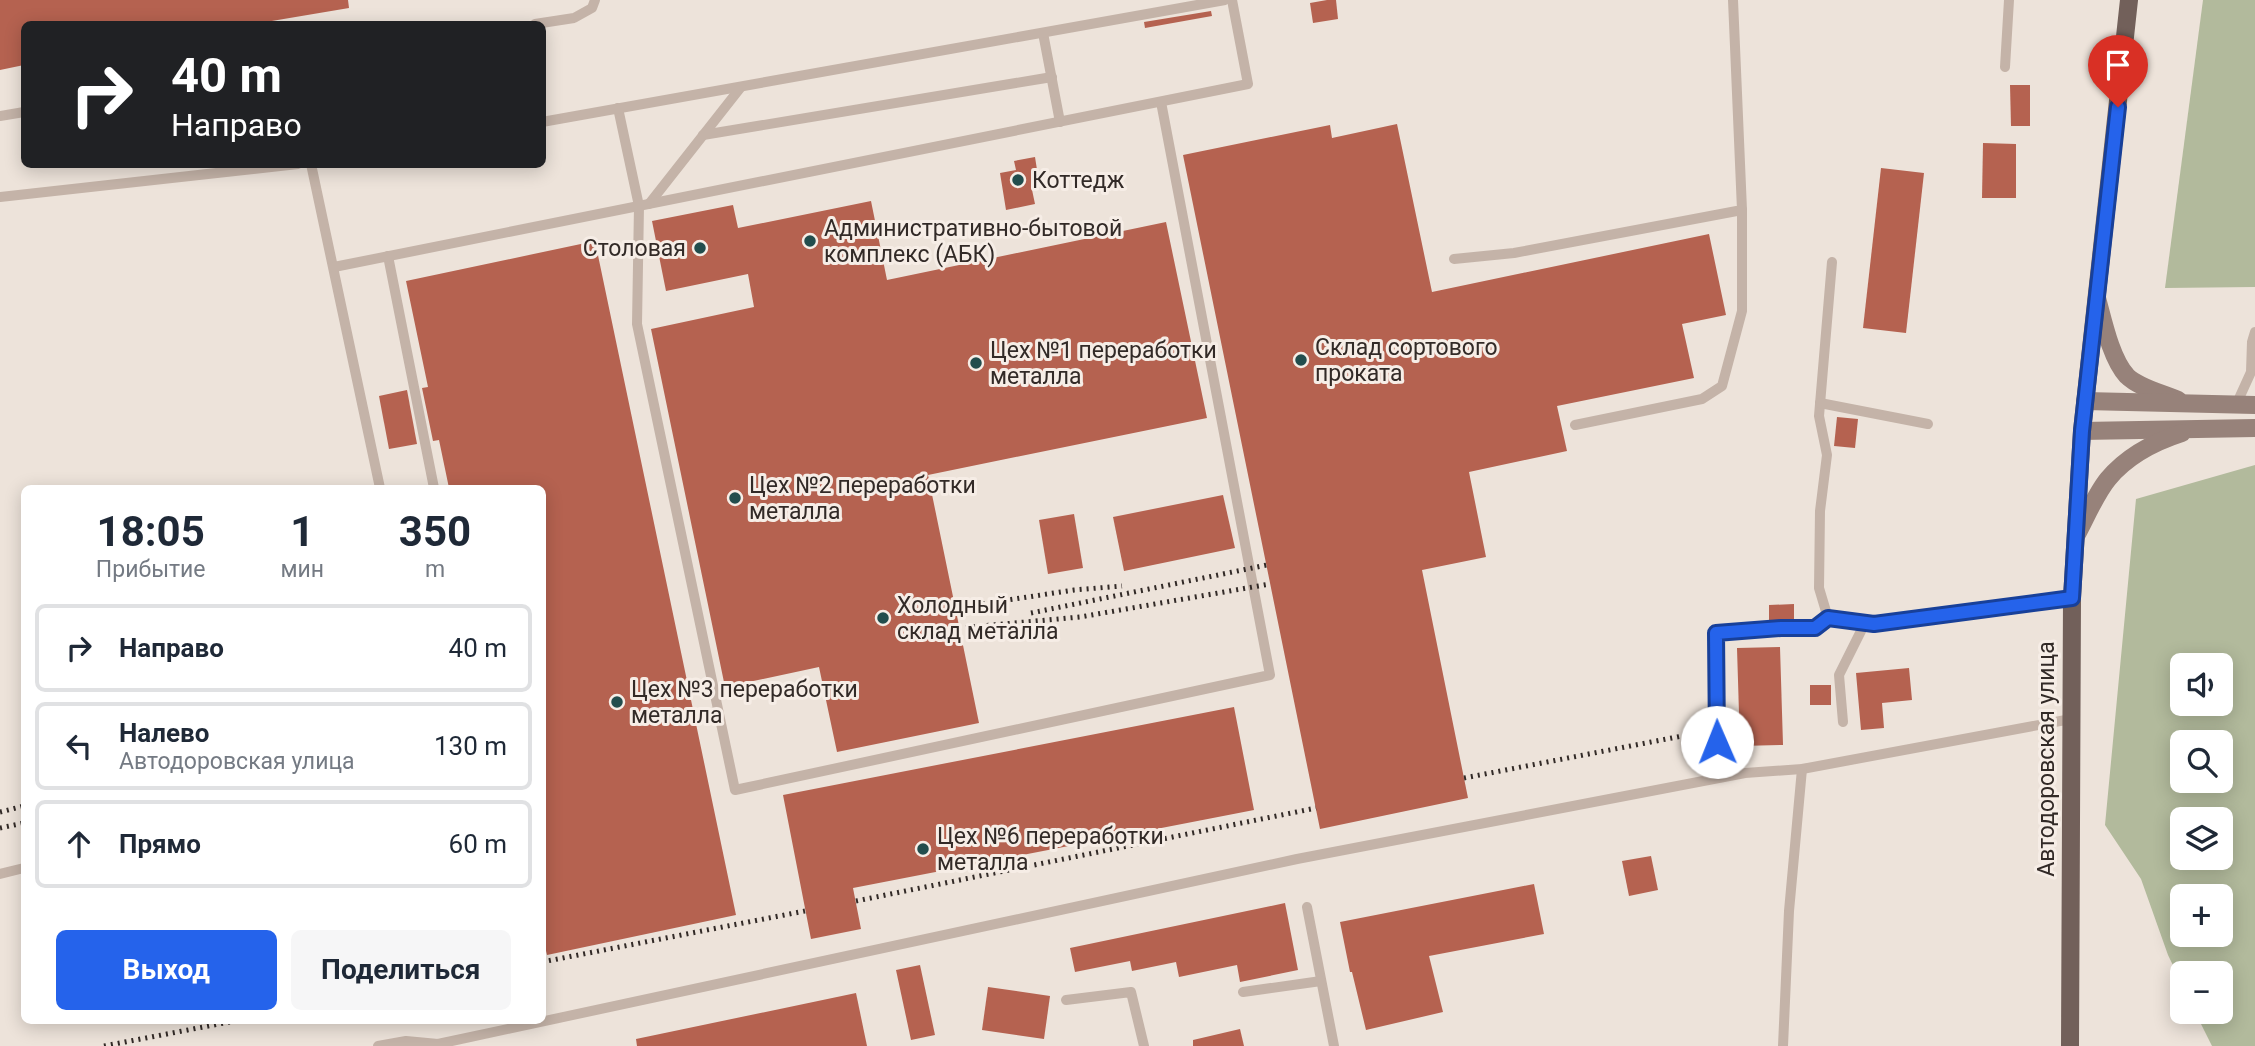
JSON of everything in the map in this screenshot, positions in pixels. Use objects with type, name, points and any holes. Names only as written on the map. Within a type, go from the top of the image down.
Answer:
[{"type":"main road","name":"Автодоровская улица","points":[[2070,1046],[2072,598],[2082,431],[2129,0]]},
{"type":"main road","points":[[2097,295],[2106,335],[2127,375],[2140,384],[2188,404]]},
{"type":"main road","points":[[2085,401],[2255,405]]},
{"type":"main road","points":[[2082,431],[2255,428]]},
{"type":"main road","points":[[2076,536],[2107,480],[2125,461],[2155,443],[2195,429]]},
{"type":"lane","points":[[546,22],[574,18],[592,8],[595,0]]},
{"type":"lane","points":[[546,121],[1225,0]]},
{"type":"lane","points":[[334,267],[1248,84],[1232,0]]},
{"type":"lane","points":[[1575,425],[1702,399],[1722,386],[1742,311],[1742,210],[1733,0]]},
{"type":"lane","points":[[2005,67],[2008,0]]},
{"type":"lane","points":[[1043,33],[1060,122]]},
{"type":"lane","points":[[703,135],[1052,77]]},
{"type":"lane","points":[[644,205],[741,87]]},
{"type":"lane","points":[[618,108],[644,205],[638,324],[735,790],[1270,675],[1161,102]]},
{"type":"lane","points":[[0,116],[21,112]]},
{"type":"lane","points":[[0,197],[262,168]]},
{"type":"lane","points":[[312,168],[379,485]]},
{"type":"lane","points":[[1454,259],[1514,253],[1742,210]]},
{"type":"lane","points":[[388,256],[434,485]]},
{"type":"lane","points":[[1828,618],[1819,588],[1820,511],[1827,455],[1819,416],[1832,262]]},
{"type":"lane","points":[[2236,405],[2251,372],[2255,332]]},
{"type":"lane","points":[[1820,403],[1928,424]]},
{"type":"lane","points":[[1717,742],[1716,633],[1815,628],[1828,618],[1874,624],[2072,598]]},
{"type":"lane","points":[[1843,722],[1839,675],[1865,623]]},
{"type":"lane","points":[[546,1021],[1297,859],[1745,773],[1802,769],[2071,719]]},
{"type":"lane","points":[[1783,1046],[1789,911],[1802,769]]},
{"type":"lane","points":[[0,873],[21,869]]},
{"type":"lane","points":[[1307,907],[1334,1046]]},
{"type":"lane","points":[[1243,992],[1321,981]]},
{"type":"lane","points":[[1066,1000],[1131,992],[1144,1046]]},
{"type":"lane","points":[[378,1046],[406,1041],[438,1044],[531,1024]]},
{"type":"green space","points":[[2203,0],[2255,0],[2255,287],[2165,288]]},
{"type":"green space","points":[[2255,465],[2255,1046],[2212,1046],[2201,1024],[2233,1024],[2233,961],[2171,961],[2141,879],[2105,825],[2136,499]]},
{"type":"building","points":[[0,0],[348,0],[349,8],[272,21],[21,21],[21,66],[0,70]]},
{"type":"building","points":[[1336,0],[1338,19],[1313,23],[1310,3]]},
{"type":"building","points":[[1211,11],[1212,16],[1145,28],[1144,22]]},
{"type":"building","points":[[2010,85],[2030,85],[2030,126],[2011,126]]},
{"type":"building","points":[[1397,124],[1432,292],[1709,234],[1726,315],[1682,324],[1694,378],[1557,406],[1567,451],[1469,472],[1486,557],[1422,570],[1468,798],[1320,829],[1183,155],[1330,125],[1332,138]]},
{"type":"building","points":[[1983,143],[2016,144],[2016,198],[1982,198]]},
{"type":"building","name":"Коттедж","points":[[1035,157],[1038,176],[1031,185],[1035,204],[1006,210],[1000,173],[1016,170],[1014,161]]},
{"type":"building","points":[[1881,168],[1924,173],[1906,333],[1863,328]]},
{"type":"building","points":[[871,201],[887,280],[1166,222],[1207,418],[928,475],[979,723],[837,752],[819,667],[725,687],[651,329],[754,307],[748,274],[666,291],[652,221],[733,205],[738,228]]},
{"type":"building","name":"Цех №3 переработки металла","points":[[595,241],[736,915],[547,955],[546,485],[448,485],[439,440],[433,441],[422,388],[428,387],[406,281]]},
{"type":"building","points":[[407,390],[417,444],[389,449],[379,396]]},
{"type":"building","points":[[1837,417],[1858,419],[1855,448],[1834,446]]},
{"type":"building","points":[[1223,495],[1235,548],[1124,571],[1113,517]]},
{"type":"building","points":[[1074,514],[1083,568],[1048,574],[1039,520]]},
{"type":"building","points":[[1794,604],[1794,620],[1769,621],[1769,605]]},
{"type":"building","points":[[1780,647],[1783,745],[1740,746],[1737,648]]},
{"type":"building","points":[[1909,668],[1912,700],[1882,703],[1884,728],[1861,730],[1856,673]]},
{"type":"building","points":[[1810,685],[1831,685],[1831,705],[1810,705]]},
{"type":"building","name":"Цех №6 переработки металла","points":[[1234,707],[1254,810],[853,888],[861,929],[811,939],[783,795]]},
{"type":"building","points":[[1651,856],[1658,890],[1629,896],[1622,861]]},
{"type":"building","points":[[1534,884],[1544,934],[1429,956],[1443,1012],[1366,1030],[1340,922]]},
{"type":"building","points":[[1285,903],[1298,970],[1240,982],[1237,965],[1179,977],[1176,962],[1132,971],[1130,961],[1075,972],[1070,948]]},
{"type":"building","points":[[920,965],[935,1035],[911,1040],[896,970]]},
{"type":"building","points":[[988,987],[1050,996],[1044,1039],[982,1030]]},
{"type":"building","points":[[856,993],[867,1046],[637,1046],[636,1039]]},
{"type":"building","points":[[1240,1029],[1244,1046],[1193,1046],[1193,1040]]},
{"type":"railway","points":[[1031,613],[1267,565]]},
{"type":"railway","points":[[959,628],[1080,617],[1270,584]]},
{"type":"railway","points":[[955,608],[1074,590],[1122,586]]},
{"type":"railway","points":[[1464,778],[1703,732]]},
{"type":"railway","points":[[0,812],[21,807]]},
{"type":"railway","points":[[856,901],[1316,808]]},
{"type":"railway","points":[[0,828],[21,824]]},
{"type":"railway","points":[[546,961],[805,911]]},
{"type":"railway","points":[[104,1046],[219,1024]]},
{"type":"place","name":"Коттедж","points":[[1018,180]]},
{"type":"place","name":"Административно-бытовой комплекс (АБК)","points":[[810,241]]},
{"type":"place","name":"Столовая","points":[[700,248]]},
{"type":"place","name":"Склад сортового проката","points":[[1301,360]]},
{"type":"place","name":"Цех №1 переработки металла","points":[[976,363]]},
{"type":"place","name":"Цех №2 переработки металла","points":[[735,498]]},
{"type":"place","name":"Холодный склад металла","points":[[883,618]]},
{"type":"place","name":"Цех №3 переработки металла","points":[[617,702]]},
{"type":"place","name":"Цех №6 переработки металла","points":[[923,849]]},
{"type":"route","points":[[1717,742],[1716,633],[1815,628],[1828,618],[1874,624],[2072,598],[2082,431],[2118,107]]}]
